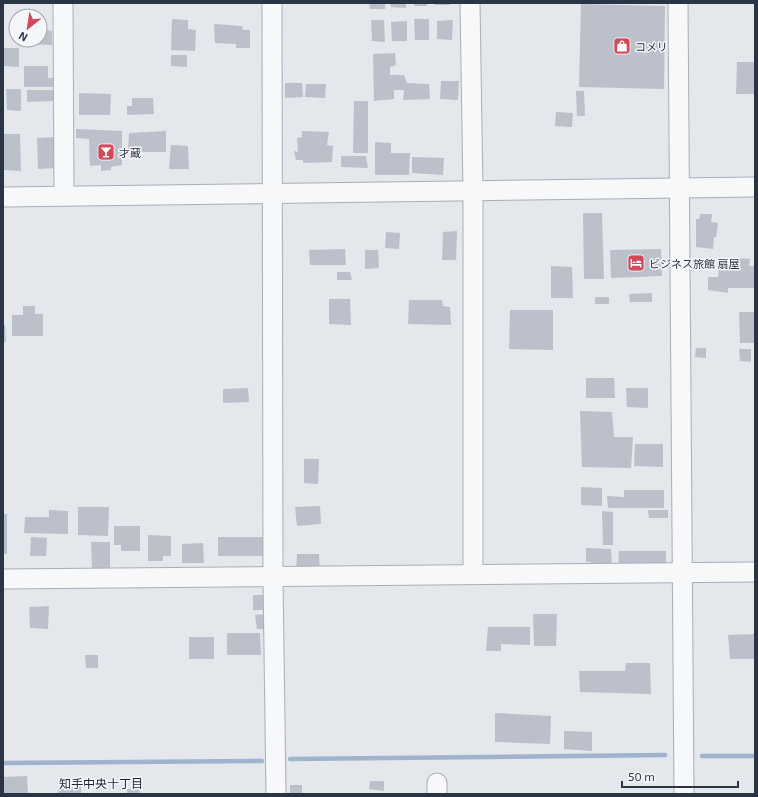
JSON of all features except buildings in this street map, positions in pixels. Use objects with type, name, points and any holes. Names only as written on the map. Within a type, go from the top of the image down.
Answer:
[{"type":"street","points":[[63,3],[64,196]]},
{"type":"street","points":[[272,3],[271,193],[273,578],[276,794]]},
{"type":"street","points":[[470,3],[473,192],[473,574]]},
{"type":"street","points":[[678,3],[681,574],[684,794]]},
{"type":"street","points":[[3,197],[473,192],[755,187]]},
{"type":"street","points":[[3,579],[273,578],[473,574],[681,574],[755,572]]},
{"type":"waterway","points":[[290,759],[665,755]]},
{"type":"waterway","points":[[702,756],[755,756]]},
{"type":"waterway","points":[[3,763],[262,761]]},
{"type":"place","name":"コメリ","points":[[622,46]]},
{"type":"place","name":"才蔵","points":[[106,152]]},
{"type":"place","name":"ビジネス旅館 扇屋","points":[[636,263]]},
{"type":"district","name":"知手中央十丁目","points":[[101,783]]}]
